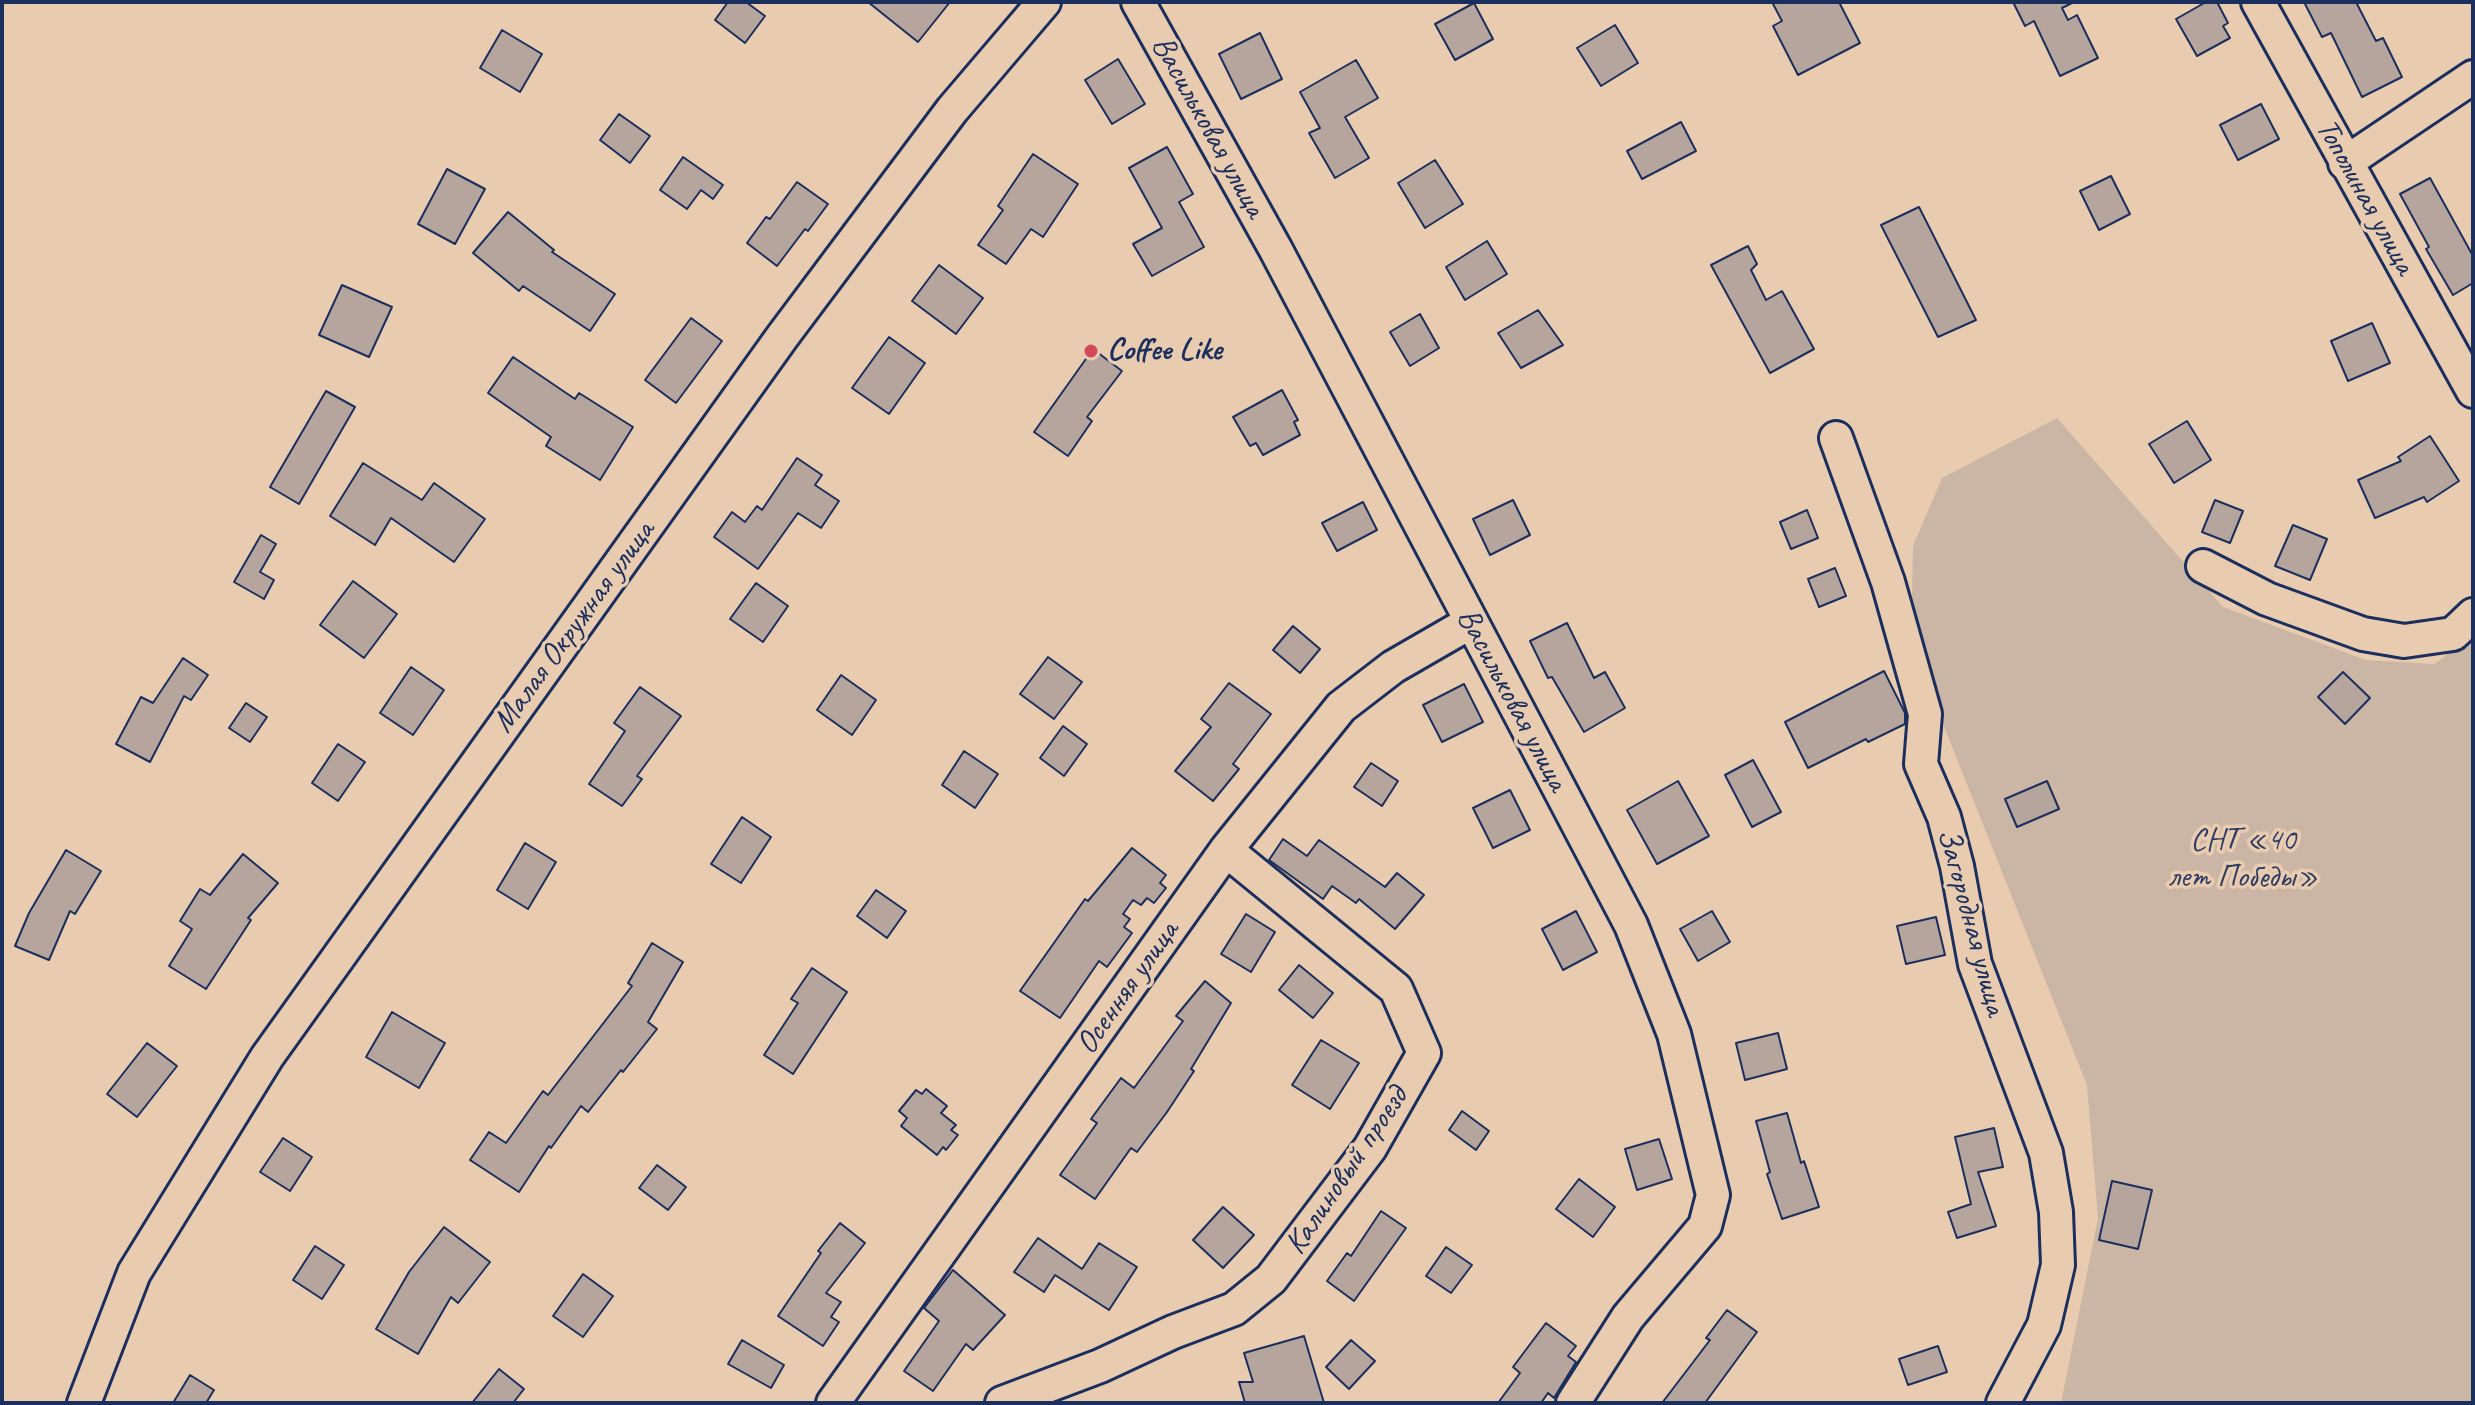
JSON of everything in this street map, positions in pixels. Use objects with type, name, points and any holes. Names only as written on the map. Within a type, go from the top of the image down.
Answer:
[{"type":"street","name":"Малая Окружная улица","points":[[84,1403],[134,1273],[267,1057],[782,337],[952,110],[1044,2]]},
{"type":"street","name":"Васильковая улица","points":[[1138,2],[1276,250],[1631,925],[1674,1034],[1713,1195],[1705,1226],[1628,1317],[1573,1403]]},
{"type":"street","name":"Тополиная улица","points":[[2258,2],[2473,391]]},
{"type":"street","points":[[2345,163],[2473,77]]},
{"type":"street","name":"Загородная улица","points":[[1836,438],[1888,582],[1925,714],[1921,764],[1948,829],[1975,964],[2046,1153],[2056,1212],[2058,1265],[2044,1325],[2003,1403]]},
{"type":"street","points":[[2203,566],[2267,599],[2363,634],[2404,641],[2453,634],[2473,615]]},
{"type":"street","name":"Осенняя улица","points":[[846,1399],[1226,850],[1341,707],[1393,667],[1471,622]]},
{"type":"street","name":"Калиновый проезд","points":[[1002,1403],[1100,1366],[1173,1332],[1234,1309],[1271,1279],[1370,1148],[1424,1053],[1396,989],[1226,850]]},
{"type":"green space","name":"СНТ «40 лет Победы»","points":[[2057,418],[2223,607],[2366,660],[2435,664],[2473,633],[2473,1403],[2061,1403],[2098,1218],[2087,1085],[1911,644],[1913,546],[1942,478]]},
{"type":"building","points":[[728,2],[746,2],[765,16],[745,43],[715,20]]},
{"type":"building","points":[[868,2],[950,2],[918,42]]},
{"type":"building","points":[[1772,2],[1839,2],[1860,43],[1798,75],[1773,26],[1782,21]]},
{"type":"building","points":[[2013,2],[2074,2],[2062,8],[2068,20],[2077,15],[2098,58],[2060,76],[2034,21],[2025,26]]},
{"type":"building","points":[[2206,2],[2217,2],[2228,23],[2223,26],[2230,38],[2197,56],[2176,19]]},
{"type":"building","points":[[2304,2],[2356,2],[2376,41],[2383,38],[2402,77],[2362,97],[2331,33],[2322,37]]},
{"type":"building","points":[[1474,3],[1493,39],[1455,60],[1435,24]]},
{"type":"building","points":[[1615,25],[1638,63],[1601,86],[1577,48]]},
{"type":"building","points":[[502,30],[542,54],[520,92],[480,68]]},
{"type":"building","points":[[1260,33],[1282,79],[1241,99],[1219,54]]},
{"type":"building","points":[[1118,59],[1145,104],[1112,124],[1085,80]]},
{"type":"building","points":[[1356,60],[1378,98],[1345,117],[1369,158],[1335,178],[1309,133],[1320,128],[1300,92]]},
{"type":"building","points":[[2261,104],[2279,139],[2238,160],[2220,125]]},
{"type":"building","points":[[619,114],[650,136],[630,163],[600,140]]},
{"type":"building","points":[[1681,122],[1696,151],[1642,179],[1627,151]]},
{"type":"building","points":[[1167,147],[1193,194],[1179,202],[1204,247],[1152,276],[1133,244],[1162,228],[1129,168]]},
{"type":"building","points":[[1033,154],[1078,184],[1043,237],[1031,229],[1006,264],[978,245],[1003,210],[998,206]]},
{"type":"building","points":[[683,157],[723,185],[713,199],[701,190],[687,209],[660,190]]},
{"type":"building","points":[[1435,160],[1463,204],[1425,228],[1398,183]]},
{"type":"building","points":[[447,169],[485,189],[455,244],[418,224]]},
{"type":"building","points":[[2111,176],[2130,214],[2099,230],[2080,191]]},
{"type":"building","points":[[2430,178],[2473,256],[2473,283],[2453,295],[2426,249],[2429,247],[2400,194]]},
{"type":"building","points":[[797,182],[828,204],[777,266],[747,243],[766,217],[770,219]]},
{"type":"building","points":[[1919,207],[1976,320],[1938,337],[1881,225]]},
{"type":"building","points":[[508,212],[554,250],[552,252],[615,294],[590,331],[523,286],[519,291],[473,253]]},
{"type":"building","points":[[1487,241],[1507,274],[1465,300],[1446,267]]},
{"type":"building","points":[[1748,246],[1757,264],[1751,270],[1766,300],[1782,291],[1814,349],[1770,373],[1711,265]]},
{"type":"building","points":[[939,265],[983,298],[956,334],[912,301]]},
{"type":"building","points":[[342,285],[392,307],[369,357],[319,335]]},
{"type":"building","points":[[1538,310],[1563,345],[1521,368],[1498,333]]},
{"type":"building","points":[[1420,314],[1439,348],[1410,366],[1390,332]]},
{"type":"building","points":[[691,318],[722,341],[676,403],[645,380]]},
{"type":"building","points":[[2372,323],[2390,363],[2348,381],[2331,341]]},
{"type":"building","points":[[889,337],[925,363],[889,414],[852,388]]},
{"type":"building","points":[[1093,349],[1122,371],[1087,417],[1092,421],[1068,456],[1034,432]]},
{"type":"building","points":[[513,357],[575,399],[579,393],[633,427],[600,480],[546,446],[551,437],[488,393]]},
{"type":"building","points":[[1282,390],[1298,420],[1294,422],[1300,435],[1263,455],[1256,443],[1250,446],[1233,417]]},
{"type":"building","points":[[326,391],[355,407],[299,504],[270,487]]},
{"type":"building","points":[[2187,421],[2211,460],[2174,483],[2149,444]]},
{"type":"building","points":[[2430,436],[2459,481],[2427,502],[2424,497],[2375,518],[2358,480],[2401,461],[2398,457]]},
{"type":"building","points":[[797,458],[822,475],[815,485],[839,501],[821,528],[798,513],[758,569],[714,537],[732,512],[745,522],[757,506],[762,510]]},
{"type":"building","points":[[363,463],[422,500],[434,483],[485,519],[454,562],[391,518],[375,545],[330,516]]},
{"type":"building","points":[[1513,500],[1530,535],[1490,555],[1473,519]]},
{"type":"building","points":[[2215,500],[2243,511],[2230,543],[2202,532]]},
{"type":"building","points":[[1363,502],[1377,530],[1337,551],[1322,523]]},
{"type":"building","points":[[1807,510],[1818,538],[1791,549],[1780,522]]},
{"type":"building","points":[[2293,525],[2327,539],[2310,580],[2275,566]]},
{"type":"building","points":[[261,535],[276,544],[260,572],[274,580],[264,599],[234,582]]},
{"type":"building","points":[[1835,568],[1846,596],[1819,607],[1808,579]]},
{"type":"building","points":[[353,581],[397,614],[364,658],[320,625]]},
{"type":"building","points":[[756,583],[788,606],[763,642],[730,619]]},
{"type":"building","points":[[1567,623],[1594,678],[1605,672],[1625,708],[1584,732],[1552,677],[1548,678],[1530,641]]},
{"type":"building","points":[[1293,626],[1320,649],[1300,673],[1273,650]]},
{"type":"building","points":[[1048,657],[1082,682],[1054,719],[1020,694]]},
{"type":"building","points":[[183,658],[208,675],[191,700],[184,696],[150,762],[116,744],[141,697],[153,703]]},
{"type":"building","points":[[411,667],[444,690],[413,735],[380,713]]},
{"type":"building","points":[[1884,671],[1905,713],[1905,724],[1868,742],[1866,739],[1808,768],[1785,722]]},
{"type":"building","points":[[2343,672],[2370,698],[2345,724],[2318,697]]},
{"type":"building","points":[[841,675],[876,700],[852,735],[817,710]]},
{"type":"building","points":[[1229,683],[1271,714],[1233,764],[1239,769],[1213,801],[1175,771],[1211,727],[1201,719]]},
{"type":"building","points":[[1464,684],[1483,722],[1442,742],[1423,705]]},
{"type":"building","points":[[640,687],[681,716],[637,776],[642,779],[622,806],[589,784],[625,731],[614,723]]},
{"type":"building","points":[[246,703],[267,717],[250,742],[229,728]]},
{"type":"building","points":[[1063,726],[1087,744],[1064,776],[1040,758]]},
{"type":"building","points":[[338,744],[365,762],[338,801],[312,783]]},
{"type":"building","points":[[964,751],[998,774],[975,808],[942,785]]},
{"type":"building","points":[[1753,760],[1781,812],[1752,827],[1725,775]]},
{"type":"building","points":[[1371,763],[1398,781],[1382,806],[1354,787]]},
{"type":"building","points":[[1678,781],[1709,836],[1657,864],[1627,810]]},
{"type":"building","points":[[2047,781],[2059,809],[2017,827],[2005,799]]},
{"type":"building","points":[[1510,790],[1530,830],[1493,848],[1473,808]]},
{"type":"building","points":[[742,817],[771,837],[741,883],[711,864]]},
{"type":"building","points":[[1283,839],[1307,856],[1319,840],[1385,887],[1397,873],[1424,895],[1395,929],[1359,899],[1356,903],[1332,886],[1323,899],[1269,860]]},
{"type":"building","points":[[525,843],[556,862],[528,909],[497,890]]},
{"type":"building","points":[[1132,848],[1166,875],[1160,883],[1166,888],[1154,903],[1147,898],[1141,905],[1133,900],[1123,914],[1130,919],[1124,927],[1132,933],[1107,967],[1099,961],[1060,1018],[1020,991],[1085,899],[1088,901]]},
{"type":"building","points":[[66,850],[101,871],[75,914],[70,911],[49,960],[15,946],[29,913]]},
{"type":"building","points":[[243,854],[278,883],[248,918],[251,920],[206,989],[169,966],[192,929],[180,921],[200,889],[210,895]]},
{"type":"building","points":[[876,890],[906,911],[887,938],[857,916]]},
{"type":"building","points":[[1576,911],[1597,952],[1563,970],[1542,929]]},
{"type":"building","points":[[1712,911],[1730,942],[1698,961],[1680,929]]},
{"type":"building","points":[[1246,914],[1275,932],[1251,972],[1221,954]]},
{"type":"building","points":[[1936,917],[1945,955],[1906,964],[1897,926]]},
{"type":"building","points":[[652,943],[683,962],[648,1022],[657,1029],[623,1072],[621,1070],[588,1112],[581,1106],[551,1148],[549,1146],[519,1192],[470,1160],[489,1132],[506,1143],[543,1091],[548,1095],[632,986],[628,983]]},
{"type":"building","points":[[1299,965],[1333,993],[1313,1018],[1279,990]]},
{"type":"building","points":[[812,968],[847,992],[793,1074],[764,1055],[798,1003],[791,999]]},
{"type":"building","points":[[1205,981],[1231,1003],[1191,1069],[1194,1071],[1167,1112],[1137,1152],[1131,1148],[1095,1199],[1060,1175],[1097,1123],[1091,1119],[1121,1078],[1134,1088],[1183,1021],[1176,1016]]},
{"type":"building","points":[[392,1012],[445,1043],[419,1088],[366,1057]]},
{"type":"building","points":[[1778,1033],[1787,1069],[1745,1080],[1736,1043]]},
{"type":"building","points":[[1321,1040],[1359,1063],[1330,1109],[1292,1085]]},
{"type":"building","points":[[147,1043],[177,1066],[137,1117],[107,1094]]},
{"type":"building","points":[[926,1089],[947,1106],[941,1113],[956,1125],[951,1130],[958,1135],[946,1150],[943,1147],[937,1155],[901,1126],[907,1118],[899,1111],[916,1090],[922,1094]]},
{"type":"building","points":[[1462,1111],[1489,1131],[1476,1150],[1449,1130]]},
{"type":"building","points":[[1787,1113],[1801,1163],[1804,1161],[1819,1207],[1782,1219],[1767,1174],[1770,1172],[1756,1121]]},
{"type":"building","points":[[1994,1128],[2003,1167],[1978,1172],[1996,1226],[1957,1238],[1948,1212],[1971,1204],[1955,1137]]},
{"type":"building","points":[[283,1138],[312,1157],[290,1191],[260,1172]]},
{"type":"building","points":[[1659,1139],[1672,1179],[1637,1190],[1625,1149]]},
{"type":"building","points":[[657,1165],[686,1187],[668,1210],[639,1188]]},
{"type":"building","points":[[1579,1179],[1615,1207],[1593,1237],[1556,1209]]},
{"type":"building","points":[[2112,1181],[2152,1190],[2138,1249],[2099,1240]]},
{"type":"building","points":[[1223,1207],[1254,1235],[1223,1268],[1193,1240]]},
{"type":"building","points":[[1381,1211],[1406,1228],[1354,1301],[1327,1281],[1347,1253],[1351,1256]]},
{"type":"building","points":[[840,1223],[865,1243],[826,1293],[841,1302],[831,1317],[839,1322],[823,1346],[778,1316],[821,1253],[818,1251]]},
{"type":"building","points":[[444,1227],[490,1262],[458,1303],[451,1297],[418,1354],[376,1329],[409,1272]]},
{"type":"building","points":[[1038,1238],[1082,1269],[1099,1243],[1137,1267],[1109,1310],[1055,1275],[1044,1292],[1014,1272]]},
{"type":"building","points":[[315,1246],[344,1265],[322,1299],[293,1280]]},
{"type":"building","points":[[1446,1247],[1472,1265],[1451,1293],[1426,1276]]},
{"type":"building","points":[[953,1270],[1005,1315],[973,1350],[966,1344],[933,1391],[904,1371],[939,1321],[924,1308]]},
{"type":"building","points":[[583,1274],[613,1296],[583,1337],[553,1316]]},
{"type":"building","points":[[1727,1310],[1757,1332],[1705,1403],[1662,1403],[1710,1340],[1706,1338]]},
{"type":"building","points":[[1546,1323],[1576,1346],[1568,1356],[1576,1362],[1554,1398],[1548,1393],[1541,1403],[1498,1403],[1520,1373],[1513,1367]]},
{"type":"building","points":[[1304,1336],[1324,1403],[1245,1403],[1239,1382],[1253,1382],[1244,1353]]},
{"type":"building","points":[[742,1340],[784,1365],[771,1388],[728,1364]]},
{"type":"building","points":[[1351,1340],[1375,1361],[1349,1389],[1326,1367]]},
{"type":"building","points":[[1938,1346],[1947,1372],[1908,1385],[1899,1359]]},
{"type":"building","points":[[499,1369],[524,1389],[513,1403],[472,1403]]},
{"type":"building","points":[[190,1375],[214,1390],[206,1403],[173,1403]]},
{"type":"place","name":"Coffee Like","points":[[1091,351]]}]
